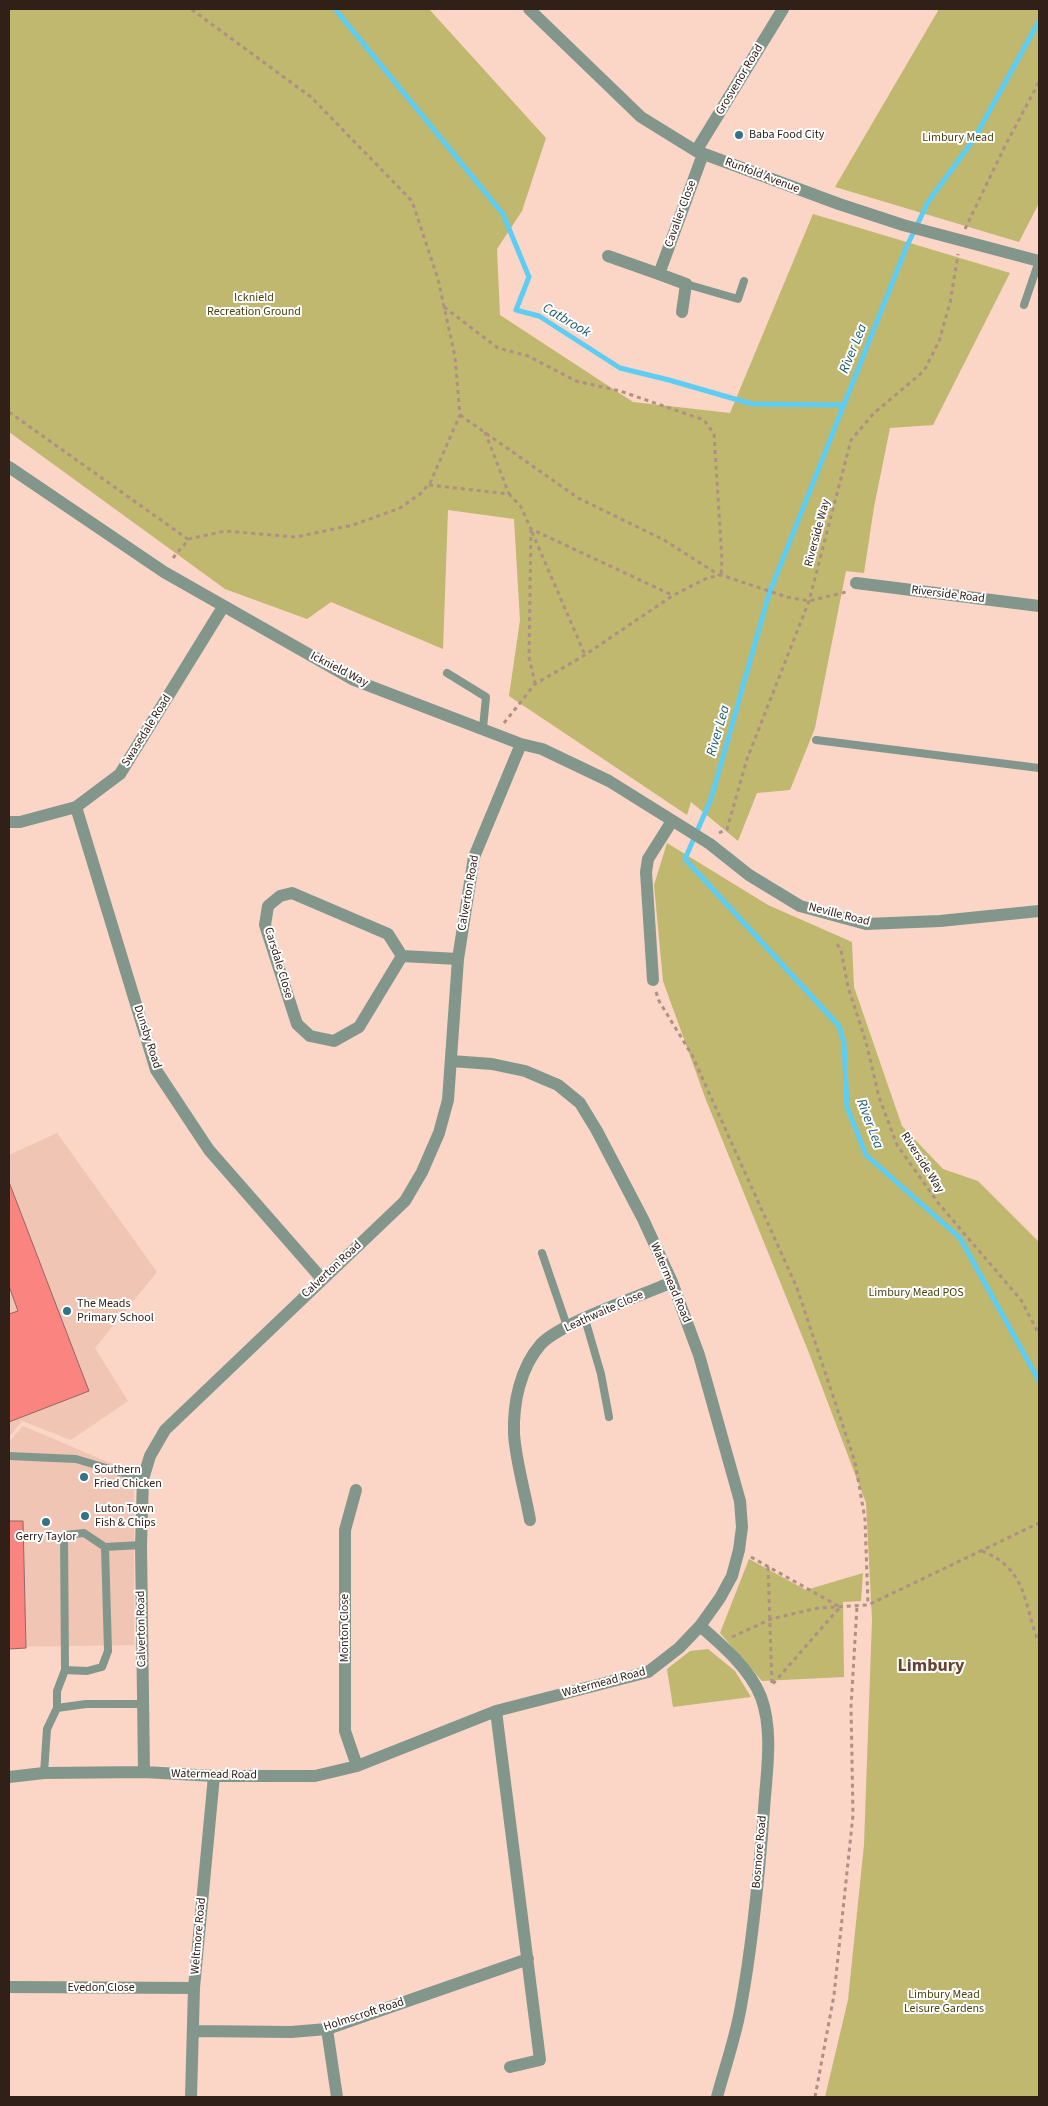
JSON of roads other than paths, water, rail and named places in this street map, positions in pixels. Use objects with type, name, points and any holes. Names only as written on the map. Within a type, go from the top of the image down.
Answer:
[{"type":"street","name":"Runfold Avenue","points":[[529,9],[641,117],[700,152],[838,204],[903,225],[1039,261]]},
{"type":"street","name":"Grosvenor Road","points":[[700,152],[783,9]]},
{"type":"street","name":"Cavalier Close","points":[[659,274],[700,152]]},
{"type":"street","points":[[608,256],[686,284],[682,312]]},
{"type":"street","name":"Icknield Way","points":[[9,467],[164,572],[223,608],[354,680],[522,744],[542,748],[609,781],[690,833]]},
{"type":"street","name":"Riverside Road","points":[[856,583],[1039,606]]},
{"type":"street","name":"Swasedale Road","points":[[9,822],[20,822],[76,806],[120,774],[223,608]]},
{"type":"street","name":"Calverton Road","points":[[144,1772],[141,1545],[143,1479],[150,1456],[166,1430],[405,1201],[422,1172],[438,1133],[448,1100],[458,959],[474,857],[522,744]]},
{"type":"street","name":"Dunsby Road","points":[[76,806],[156,1070],[209,1150],[322,1279]]},
{"type":"street","points":[[652,980],[646,872],[648,859],[672,821]]},
{"type":"street","name":"Neville Road","points":[[690,833],[713,839],[749,875],[800,906],[866,924],[940,921],[1039,911]]},
{"type":"street","name":"Carsdale Close","points":[[292,893],[388,934],[402,956],[359,1027],[334,1041],[310,1036],[298,1024],[265,925],[268,906],[280,896],[292,893]]},
{"type":"street","points":[[402,956],[458,959]]},
{"type":"street","name":"Watermead Road","points":[[9,1777],[44,1773],[144,1772],[214,1776],[315,1776],[357,1766],[496,1710],[648,1672],[679,1648],[700,1626],[720,1598],[732,1576],[739,1550],[742,1527],[740,1501],[699,1355],[672,1282],[598,1131],[580,1103],[558,1085],[524,1070],[492,1064],[451,1061]]},
{"type":"street","name":"Leathwaite Close","points":[[530,1520],[514,1436],[514,1405],[524,1372],[542,1344],[567,1326],[672,1282]]},
{"type":"street","name":"Monton Close","points":[[356,1490],[344,1530],[345,1731],[357,1766]]},
{"type":"street","name":"Bosmore Road","points":[[700,1626],[722,1645],[752,1681],[761,1698],[766,1727],[767,1768],[758,1889],[741,2007],[718,2097]]},
{"type":"street","points":[[496,1710],[540,2060],[510,2067]]},
{"type":"street","name":"Weltmore Road","points":[[191,2097],[194,1988],[214,1776]]},
{"type":"street","name":"Holmscroft Road","points":[[193,2031],[291,2032],[327,2028],[528,1959]]},
{"type":"street","name":"Evedon Close","points":[[9,1988],[194,1988]]},
{"type":"street","points":[[327,2028],[336,2097]]},
{"type":"lane","points":[[1024,305],[1039,261]]},
{"type":"lane","points":[[686,284],[738,299],[744,281]]},
{"type":"lane","points":[[447,673],[486,697],[484,728]]},
{"type":"lane","points":[[816,740],[1039,768]]},
{"type":"lane","points":[[542,1253],[567,1326]]},
{"type":"lane","points":[[585,1319],[601,1374],[609,1417]]},
{"type":"lane","points":[[9,1456],[84,1460],[143,1479]]},
{"type":"lane","points":[[44,1773],[47,1729],[57,1708],[57,1691],[65,1670],[64,1534],[84,1533],[105,1547],[141,1545]]},
{"type":"lane","points":[[65,1670],[87,1671],[102,1667],[108,1651],[105,1547]]},
{"type":"lane","points":[[57,1708],[86,1704],[143,1704]]},
{"type":"waterway","name":"Catbrook","points":[[335,9],[503,214],[529,277],[516,310],[539,316],[620,368],[752,404],[843,405]]},
{"type":"waterway","name":"River Lea","points":[[1039,21],[974,139],[928,202],[906,248],[769,594],[711,799],[685,859],[839,1026],[844,1043],[847,1107],[866,1155],[960,1238],[1039,1381]]},
{"type":"place","name":"Baba Food City","points":[[739,135]]},
{"type":"place","name":"The Meads Primary School","points":[[67,1311]]},
{"type":"place","name":"Southern Fried Chicken","points":[[84,1477]]},
{"type":"place","name":"Luton Town Fish & Chips","points":[[85,1516]]},
{"type":"place","name":"Gerry Taylor","points":[[46,1522]]},
{"type":"district","name":"Limbury","points":[[931,1667]]},
{"type":"park label","name":"Limbury Mead","points":[[958,138]]},
{"type":"park label","name":"Icknield Recreation Ground","points":[[254,305]]},
{"type":"park label","name":"Limbury Mead POS","points":[[916,1293]]},
{"type":"park label","name":"Limbury Mead Leisure Gardens","points":[[944,2002]]}]
